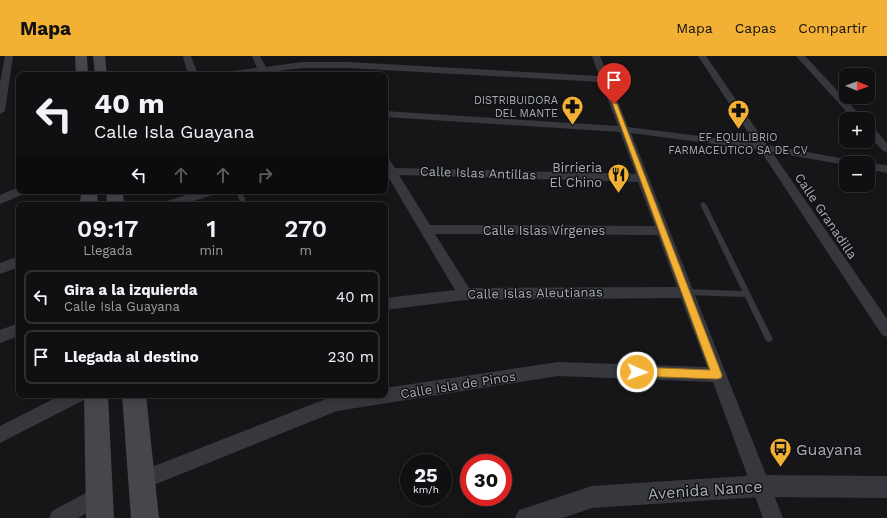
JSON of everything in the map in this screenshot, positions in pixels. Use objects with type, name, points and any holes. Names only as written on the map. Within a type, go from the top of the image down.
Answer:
[{"type":"main road","points":[[81,56],[82,72]]},
{"type":"main road","points":[[99,56],[101,72]]},
{"type":"main road","points":[[96,398],[100,507]]},
{"type":"main road","points":[[134,398],[145,518]]},
{"type":"street","points":[[0,111],[9,56]]},
{"type":"street","points":[[187,56],[192,72]]},
{"type":"street","points":[[256,56],[262,69]]},
{"type":"street","points":[[596,56],[773,518]]},
{"type":"street","name":"Calle Granadilla","points":[[702,56],[887,331]]},
{"type":"street","points":[[800,56],[852,112]]},
{"type":"street","points":[[348,72],[350,60]]},
{"type":"street","points":[[243,72],[350,60],[604,78]]},
{"type":"street","points":[[388,114],[623,129],[762,146],[839,160]]},
{"type":"street","points":[[875,135],[886,147]]},
{"type":"street","points":[[875,167],[887,169]]},
{"type":"street","name":"Calle Islas Antillas","points":[[388,168],[642,178]]},
{"type":"street","points":[[388,170],[465,294]]},
{"type":"street","points":[[0,200],[16,193]]},
{"type":"street","points":[[177,202],[203,194]]},
{"type":"street","name":"Calle Islas Vírgenes","points":[[426,229],[662,231]]},
{"type":"street","points":[[0,269],[16,262]]},
{"type":"street","name":"Calle Islas Aleutianas","points":[[388,304],[465,294],[686,292]]},
{"type":"street","points":[[0,337],[16,330]]},
{"type":"street","name":"Calle Isla de Pinos","points":[[388,396],[558,369],[717,375]]},
{"type":"street","points":[[0,434],[72,398]]},
{"type":"street","name":"Calle Isla de Pinos","points":[[142,480],[336,404],[374,398]]},
{"type":"street","name":"Avenida Nance","points":[[527,518],[592,497],[760,486],[887,487]]},
{"type":"street","points":[[59,518],[100,507]]},
{"type":"lane","points":[[703,204],[769,339]]},
{"type":"lane","points":[[686,292],[747,294]]},
{"type":"place","name":"DISTRIBUIDORA DEL MANTE","points":[[573,126]]},
{"type":"place","name":"EF EQUILIBRIO FARMACEUTICO SA DE CV","points":[[738,130]]},
{"type":"place","name":"Birrieria El Chino","points":[[618,194]]},
{"type":"place","name":"Guayana","points":[[780,468]]},
{"type":"route","points":[[614,104],[717,375],[637,372]]}]
